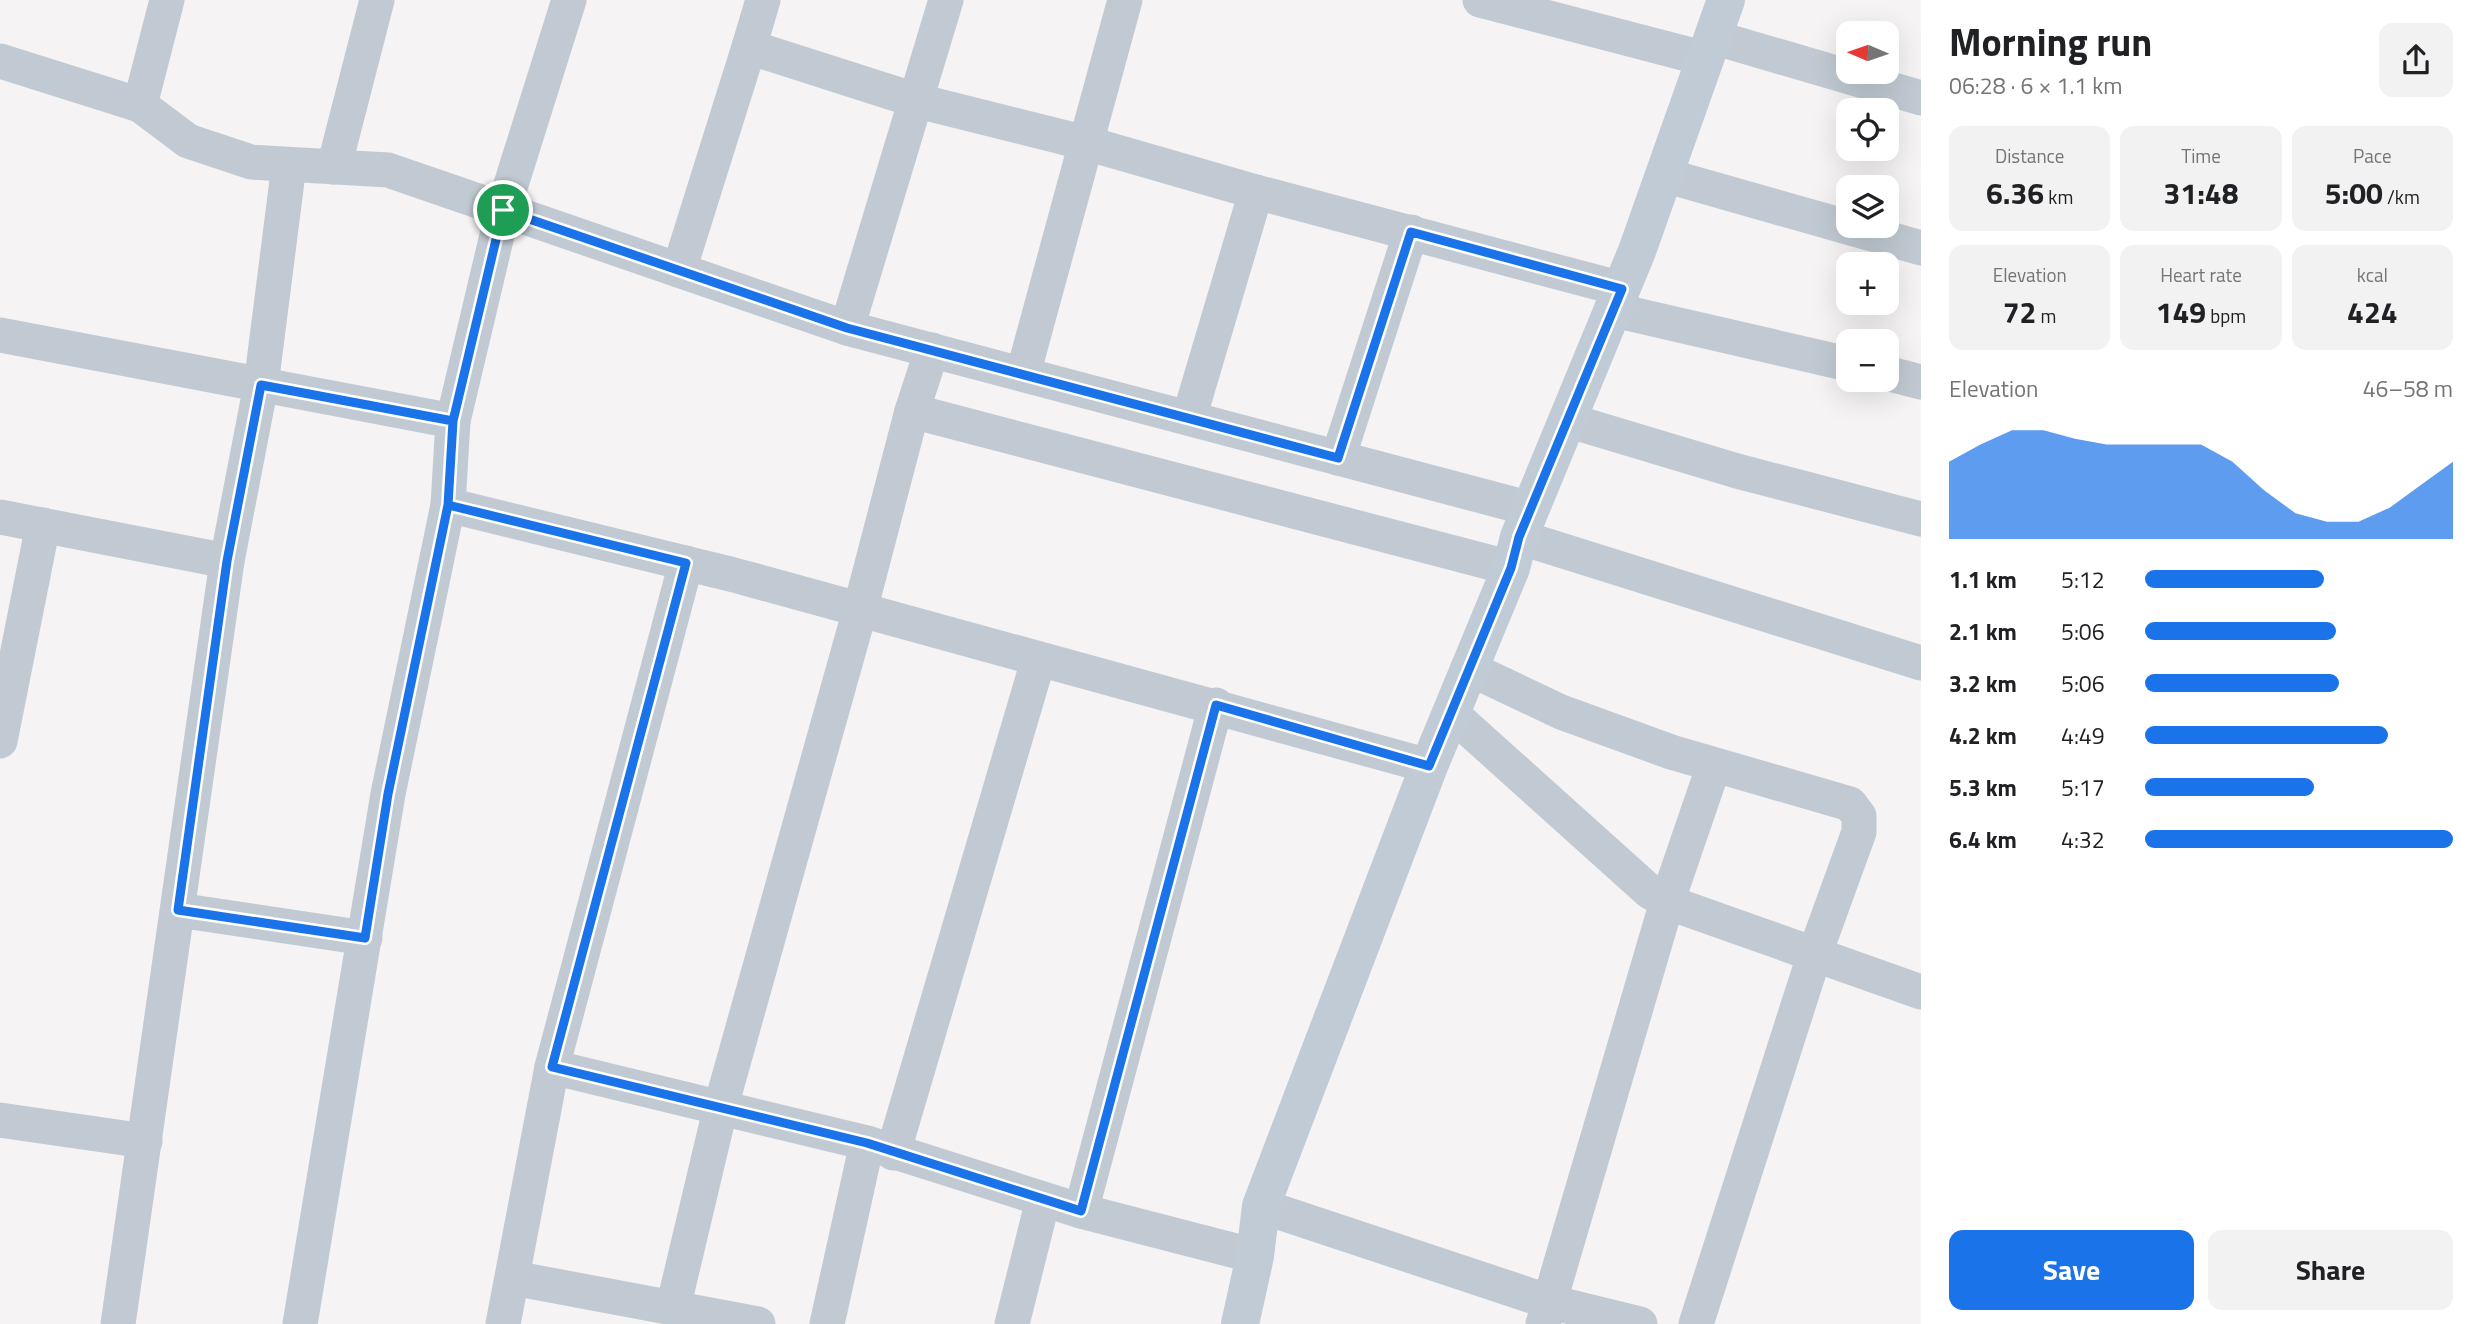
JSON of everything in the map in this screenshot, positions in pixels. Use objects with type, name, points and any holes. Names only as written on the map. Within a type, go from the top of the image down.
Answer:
[{"type":"street","points":[[140,105],[167,0]]},
{"type":"street","points":[[334,167],[377,0]]},
{"type":"street","points":[[300,1324],[388,794],[448,505],[453,421],[503,210],[569,0]]},
{"type":"street","points":[[679,270],[763,0]]},
{"type":"street","points":[[847,328],[918,101],[946,0]]},
{"type":"street","points":[[1024,374],[1125,0]]},
{"type":"street","points":[[1480,0],[1709,48],[1921,98]]},
{"type":"street","points":[[1240,1324],[1255,1256],[1261,1206],[1429,766],[1567,420],[1618,300],[1726,0]]},
{"type":"street","points":[[749,47],[918,101],[1086,143],[1256,192],[1411,232],[1618,300],[1836,361]]},
{"type":"street","points":[[0,61],[140,105],[188,141],[251,162],[388,170],[847,328],[1338,458],[1520,538]]},
{"type":"street","points":[[118,1324],[227,561],[261,385],[289,165]]},
{"type":"street","points":[[1664,175],[1921,248]]},
{"type":"street","points":[[1189,418],[1256,192]]},
{"type":"street","points":[[1338,458],[1411,232]]},
{"type":"street","points":[[0,335],[453,421]]},
{"type":"street","points":[[673,1308],[720,1106],[860,610],[912,411],[932,350]]},
{"type":"street","points":[[1899,376],[1921,382]]},
{"type":"street","points":[[912,411],[1520,538],[1921,663]]},
{"type":"street","points":[[1567,420],[1737,471],[1921,519]]},
{"type":"street","points":[[448,505],[686,563],[1038,661],[1216,705],[1429,766]]},
{"type":"street","points":[[0,516],[227,561]]},
{"type":"street","points":[[1,724],[43,525]]},
{"type":"street","points":[[503,1324],[552,1067],[686,563]]},
{"type":"street","points":[[827,1324],[880,1148],[1038,661]]},
{"type":"street","points":[[1468,668],[1561,712],[1714,765],[1850,804],[1858,816],[1859,832],[1815,953],[1696,1324]]},
{"type":"street","points":[[1081,1211],[1216,705]]},
{"type":"street","points":[[1451,713],[1649,891],[1667,902],[1921,992]]},
{"type":"street","points":[[1547,1313],[1667,902],[1714,765]]},
{"type":"street","points":[[178,910],[365,938]]},
{"type":"street","points":[[552,1067],[720,1106],[880,1148],[1081,1211],[1255,1256]]},
{"type":"street","points":[[0,1120],[145,1141]]},
{"type":"street","points":[[1013,1324],[1043,1200]]},
{"type":"street","points":[[1261,1206],[1547,1313],[1640,1324]]},
{"type":"street","points":[[513,1278],[758,1324]]},
{"type":"route","points":[[503,210],[453,421],[448,505],[388,794],[365,938],[178,910],[227,561],[261,385],[453,421],[448,505],[686,563],[552,1067],[867,1143],[1081,1211],[1216,705],[1429,766],[1511,568],[1519,537],[1622,289],[1411,232],[1338,458],[847,328],[503,210]]}]
